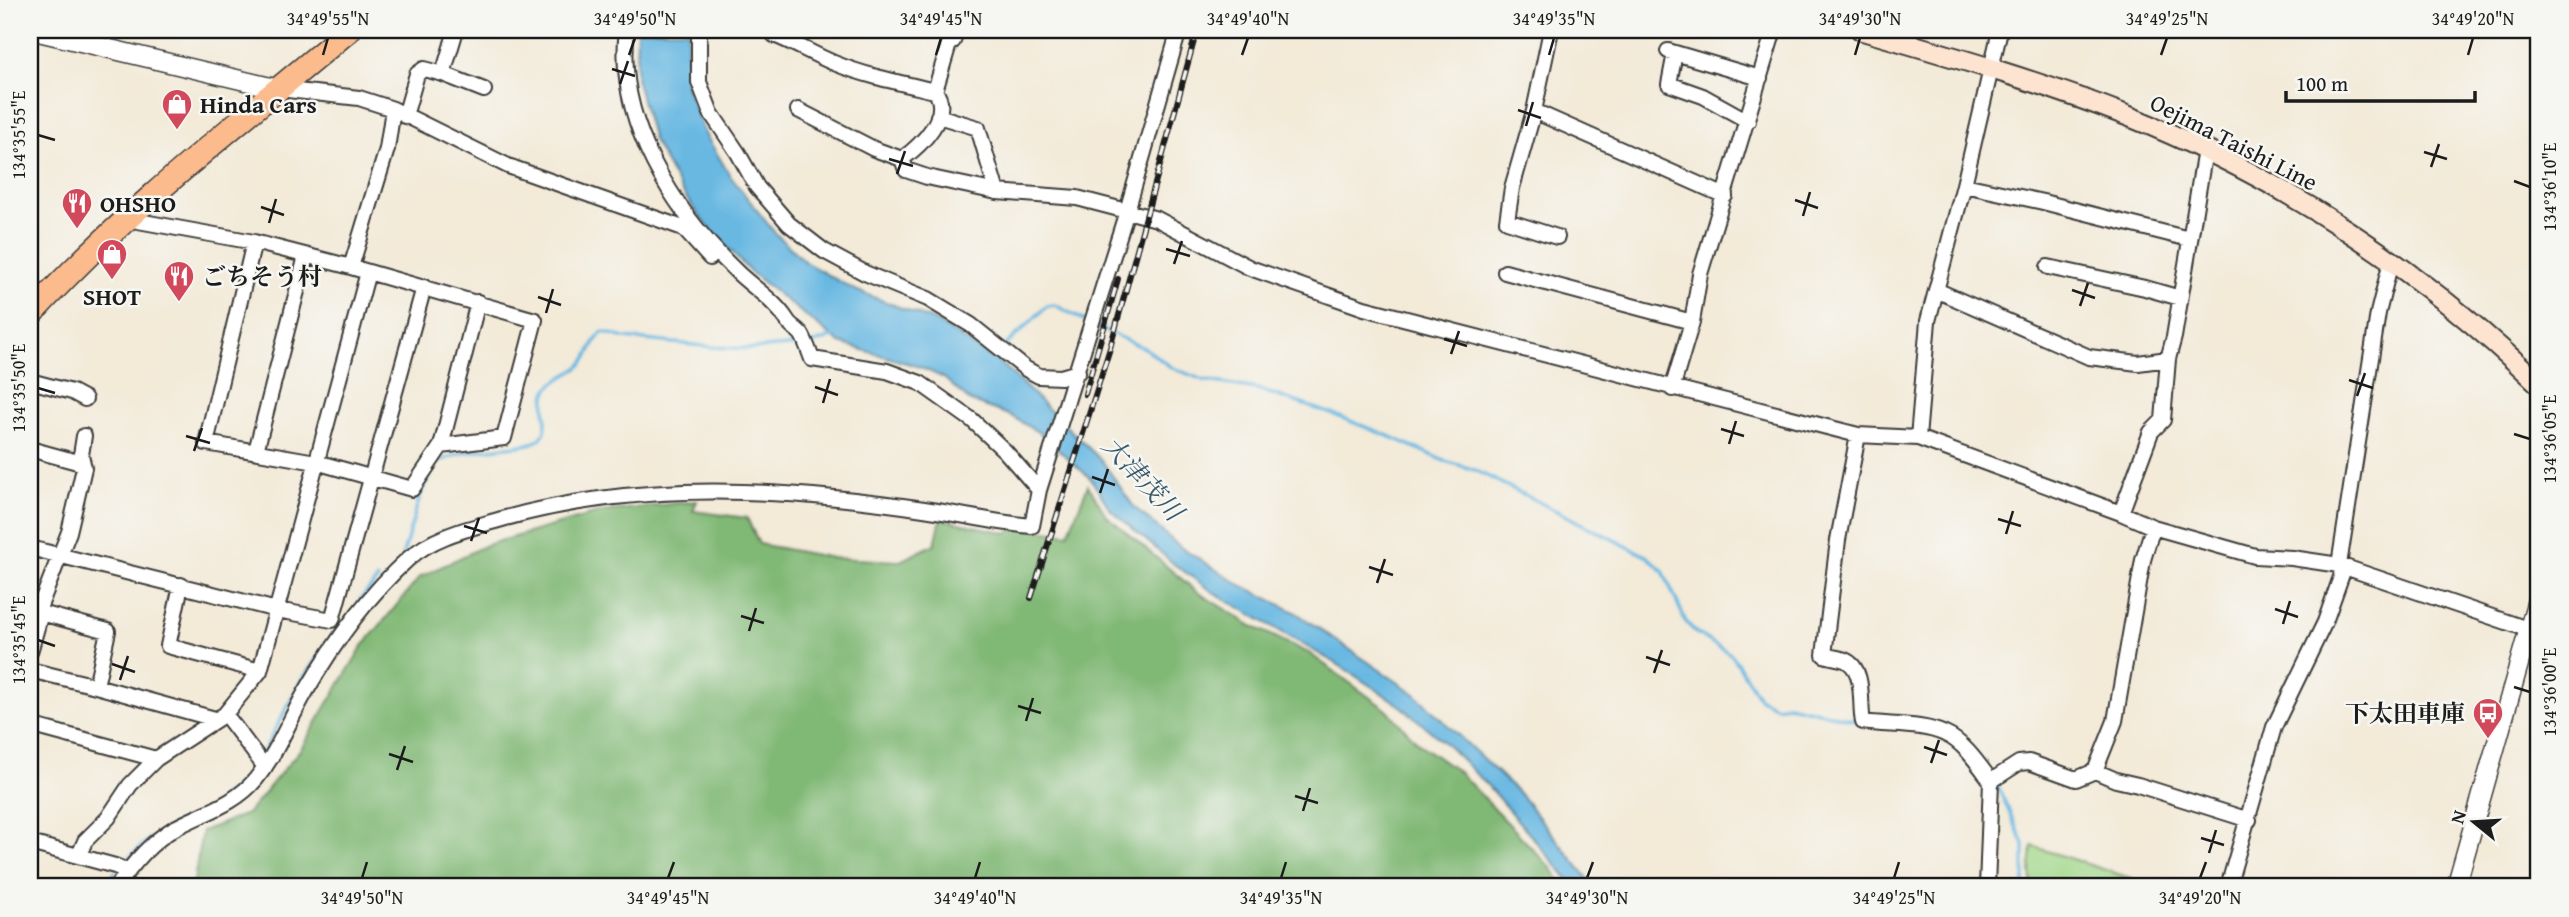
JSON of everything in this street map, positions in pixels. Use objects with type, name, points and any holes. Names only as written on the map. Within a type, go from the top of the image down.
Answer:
[{"type":"highway","points":[[30,316],[64,278],[127,219],[349,30]]},
{"type":"main road","name":"Oejima Taishi Line","points":[[1861,30],[1990,68],[2131,117],[2258,176],[2336,223],[2391,261],[2493,340],[2539,384]]},
{"type":"street","points":[[30,30],[279,89],[359,99],[399,113],[508,166],[683,228],[728,276],[762,307],[800,332],[812,359],[887,371],[920,383],[972,420],[1005,451],[1039,490]]},
{"type":"street","points":[[443,74],[456,30]]},
{"type":"street","points":[[627,30],[624,49],[626,80],[636,124],[646,146],[684,210],[709,243],[739,274],[784,312],[787,322]]},
{"type":"street","points":[[699,30],[699,82],[711,113],[757,187],[789,224],[824,251],[865,273],[929,299],[1039,376],[1061,377],[1078,372]]},
{"type":"street","points":[[775,30],[774,35],[801,45],[833,63],[935,91],[939,96],[939,116],[920,146],[902,159]]},
{"type":"street","points":[[935,91],[949,44],[957,30]]},
{"type":"street","points":[[117,887],[121,868],[148,847],[175,828],[240,795],[265,767],[306,691],[345,633],[375,594],[407,560],[430,542],[526,513],[630,495],[698,490],[759,491],[924,509],[997,523],[1032,526],[1039,490],[1127,211],[1179,30]]},
{"type":"street","points":[[1551,30],[1534,111],[1512,188],[1507,221],[1557,237]]},
{"type":"street","points":[[1672,388],[1692,322],[1700,274],[1774,30]]},
{"type":"street","points":[[1918,438],[1928,321],[1964,185],[2000,30]]},
{"type":"street","points":[[1748,121],[1703,96],[1668,84],[1671,52],[1760,78]]},
{"type":"street","points":[[351,267],[399,113],[417,74],[424,69],[484,90]]},
{"type":"street","points":[[798,110],[874,149],[902,159]]},
{"type":"street","points":[[1534,111],[1725,196]]},
{"type":"street","points":[[939,116],[978,128],[997,192]]},
{"type":"street","points":[[2121,513],[2151,432],[2163,420],[2168,359],[2205,150]]},
{"type":"street","points":[[902,159],[906,170],[916,173],[997,192],[1077,198],[1157,219],[1250,268],[1364,308],[1858,435],[1918,438],[2153,527],[2255,556],[2339,565],[2535,631]]},
{"type":"street","points":[[1964,185],[2189,239]]},
{"type":"street","points":[[127,219],[254,242],[536,320],[505,438],[441,446]]},
{"type":"street","points":[[254,242],[206,443],[316,463],[412,489],[441,446],[478,302]]},
{"type":"street","points":[[256,451],[306,256]]},
{"type":"street","points":[[2228,887],[2274,727],[2325,622],[2342,574],[2339,565],[2378,313],[2391,261]]},
{"type":"street","points":[[2048,267],[2180,298]]},
{"type":"street","points":[[79,855],[85,841],[108,818],[130,785],[156,759],[220,716],[260,670],[368,272]]},
{"type":"street","points":[[1505,272],[1692,322]]},
{"type":"street","points":[[332,620],[424,287]]},
{"type":"street","points":[[1936,290],[2089,357],[2138,363],[2168,359]]},
{"type":"street","points":[[30,381],[72,392],[85,399]]},
{"type":"street","points":[[1858,435],[1838,540],[1824,655],[1847,661],[1855,668],[1860,685],[1862,718],[1947,734],[1996,778]]},
{"type":"street","points":[[30,652],[37,607],[61,556],[84,468],[81,463],[84,436]]},
{"type":"street","points":[[30,449],[81,463]]},
{"type":"street","points":[[1996,778],[2019,762],[2028,762],[2076,779],[2095,771],[2115,721],[2143,560],[2153,527]]},
{"type":"street","points":[[30,548],[277,610],[332,620],[345,633]]},
{"type":"street","points":[[181,585],[168,646],[260,670]]},
{"type":"street","points":[[2456,887],[2535,631],[2539,593]]},
{"type":"street","points":[[37,607],[108,631],[96,685]]},
{"type":"street","points":[[30,670],[220,716],[265,767]]},
{"type":"street","points":[[30,725],[156,759]]},
{"type":"street","points":[[2095,771],[2116,780],[2249,820]]},
{"type":"street","points":[[1987,887],[1996,778]]},
{"type":"street","points":[[31,846],[79,855],[121,868]]},
{"type":"green space","points":[[1088,485],[1106,515],[1196,591],[1252,626],[1309,653],[1387,710],[1419,744],[1460,773],[1550,867],[1565,887],[193,887],[202,831],[247,814],[300,750],[362,647],[420,577],[486,545],[601,512],[697,501],[693,511],[747,518],[759,544],[833,558],[900,561],[935,544],[941,519],[1007,533],[1017,527],[1068,534]]},
{"type":"green space","points":[[2032,846],[2130,878],[2142,887],[2032,887]]},
{"type":"water","points":[[637,30],[688,30],[686,86],[705,134],[731,177],[775,233],[805,262],[855,290],[935,321],[1003,365],[1102,461],[1134,507],[1180,547],[1239,584],[1295,612],[1415,694],[1519,793],[1595,887],[1575,887],[1488,786],[1447,745],[1401,706],[1342,667],[1216,594],[1175,565],[1110,509],[1091,479],[1041,434],[1009,415],[970,401],[944,378],[920,367],[840,343],[749,271],[700,217],[681,190],[653,140],[636,78]]},
{"type":"waterway","points":[[1005,346],[1047,306],[1055,305],[1089,323]]},
{"type":"waterway","points":[[1096,326],[1146,349],[1171,367],[1203,380],[1257,389],[1332,414],[1442,460],[1475,470],[1648,557],[1663,571],[1686,622],[1695,632],[1732,655],[1760,699],[1777,707],[1788,705],[1859,721]]},
{"type":"waterway","points":[[437,463],[462,453],[522,445],[538,440],[545,430],[545,395],[548,389],[583,363],[603,332],[625,338],[713,347],[751,349],[801,345]]},
{"type":"waterway","points":[[812,344],[835,336]]},
{"type":"waterway","points":[[403,554],[420,496],[431,472]]},
{"type":"waterway","points":[[360,600],[378,579]]},
{"type":"waterway","points":[[261,756],[300,683],[338,628]]},
{"type":"waterway","points":[[1919,720],[1948,729]]},
{"type":"waterway","points":[[221,798],[248,779],[257,763]]},
{"type":"waterway","points":[[1996,783],[2024,844],[2024,887]]},
{"type":"waterway","points":[[123,864],[150,838]]},
{"type":"waterway","points":[[105,887],[115,872]]},
{"type":"railway","points":[[1031,598],[1110,348],[1197,30]]},
{"type":"railway","points":[[1085,394],[1118,279]]},
{"type":"place","name":"Hinda Cars","points":[[177,131]]},
{"type":"place","name":"OHSHO","points":[[77,230]]},
{"type":"place","name":"SHOT","points":[[112,281]]},
{"type":"place","name":"ごちそう村","points":[[179,303]]},
{"type":"place","name":"下太田車庫","points":[[2488,740]]},
{"type":"water label","name":"大津茂川","points":[[1143,478]]}]
